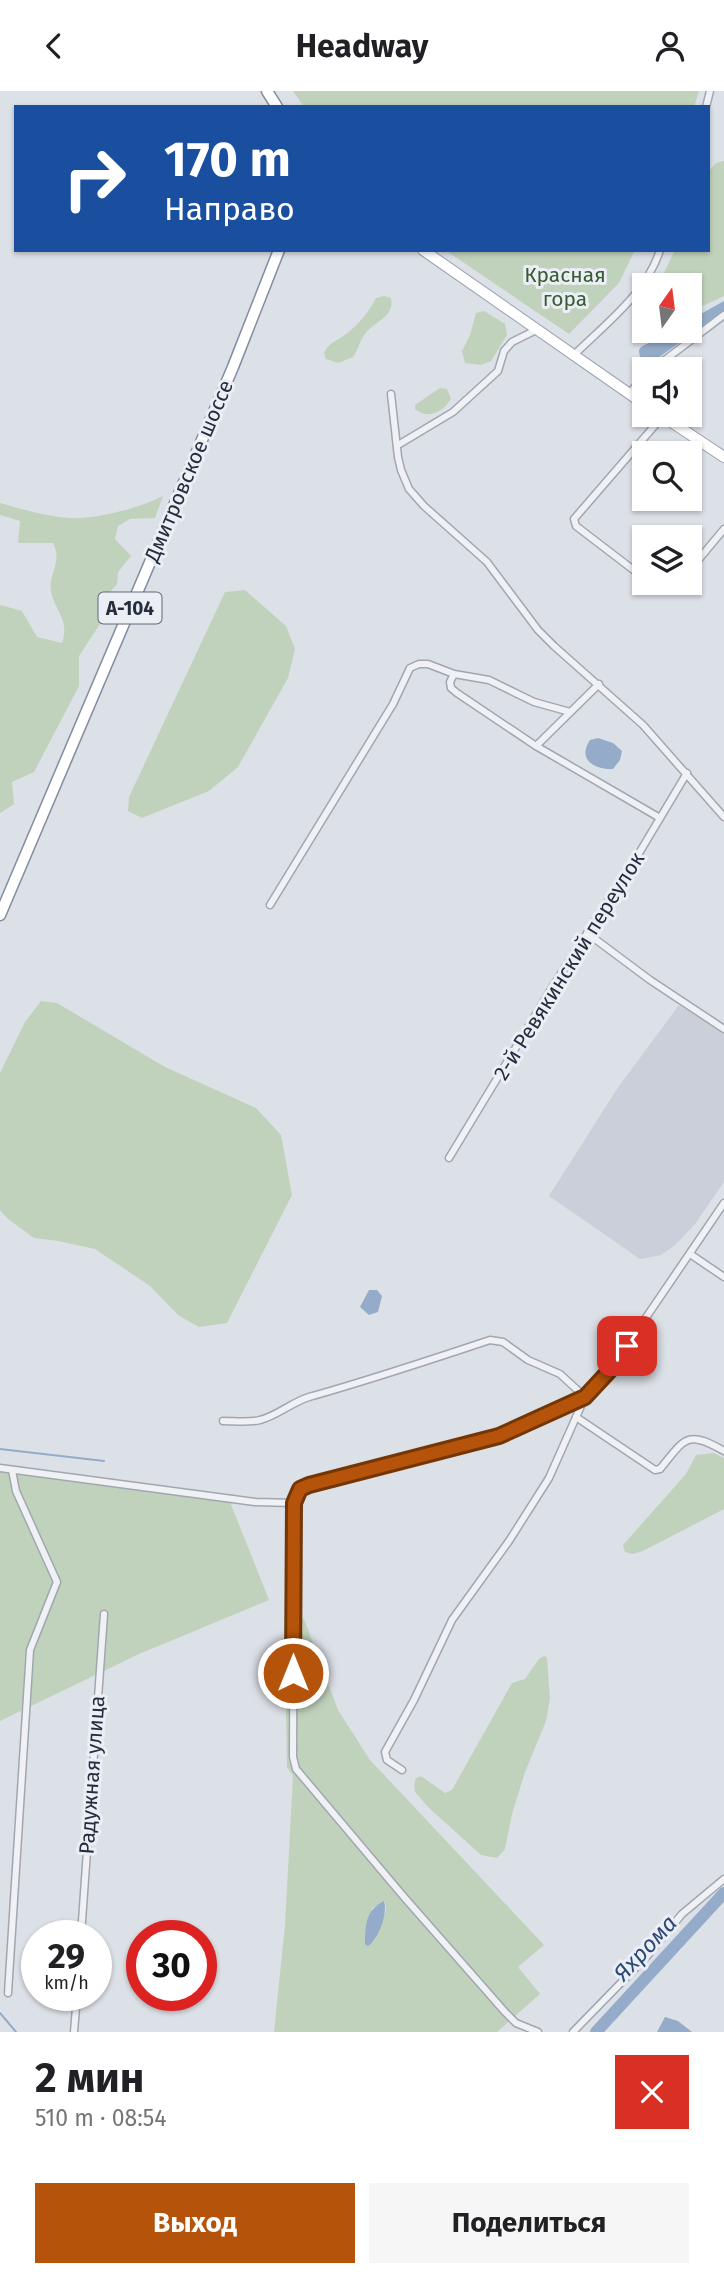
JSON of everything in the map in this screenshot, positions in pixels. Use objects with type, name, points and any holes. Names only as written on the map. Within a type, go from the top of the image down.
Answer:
[{"type":"highway","points":[[267,91],[276,105]]},
{"type":"highway","name":"Дмитровское шоссе","points":[[0,915],[279,253]]},
{"type":"main road","points":[[426,252],[632,396]]},
{"type":"main road","points":[[679,427],[724,457]]},
{"type":"street","points":[[573,356],[643,283],[656,263],[659,252]]},
{"type":"street","points":[[669,357],[724,315]]},
{"type":"street","points":[[397,445],[453,412],[498,371],[504,351],[512,342],[536,330]]},
{"type":"street","points":[[629,394],[632,390]]},
{"type":"street","points":[[391,394],[401,470],[409,489],[424,506],[487,562],[538,630],[643,725],[724,817]]},
{"type":"street","points":[[632,568],[574,522],[574,519],[653,427]]},
{"type":"street","points":[[702,556],[724,529]]},
{"type":"street","points":[[271,905],[393,704],[410,668],[428,664],[454,674],[489,680],[534,702],[570,712]]},
{"type":"street","points":[[454,674],[450,682],[451,688],[537,746],[660,818]]},
{"type":"street","points":[[537,746],[599,684]]},
{"type":"street","name":"2-й Ревякинский переулок","points":[[449,1157],[687,773]]},
{"type":"street","points":[[587,933],[650,980],[724,1029]]},
{"type":"street","points":[[402,1770],[387,1760],[385,1752],[414,1700],[452,1620],[509,1541],[549,1478],[585,1397],[611,1369],[724,1203]]},
{"type":"street","points":[[690,1254],[724,1277]]},
{"type":"street","points":[[223,1421],[264,1420],[306,1398],[490,1341],[503,1342],[528,1360],[560,1374],[585,1397]]},
{"type":"street","points":[[538,2032],[516,2023],[505,2012],[296,1769],[293,1757],[294,1503],[300,1489],[309,1485],[499,1436],[585,1397]]},
{"type":"street","points":[[576,1417],[655,1470],[660,1469],[682,1442],[692,1438],[702,1439],[724,1451]]},
{"type":"street","points":[[0,1468],[255,1502],[294,1503]]},
{"type":"street","points":[[8,1993],[30,1650],[57,1582],[16,1491],[12,1469]]},
{"type":"street","name":"Радужная улица","points":[[82,1920],[104,1614]]},
{"type":"street","points":[[573,2032],[648,1955],[682,1914],[724,1879]]},
{"type":"street","points":[[74,2032],[76,2011]]},
{"type":"shaded area","points":[[679,1005],[724,1034],[724,1182],[695,1224],[674,1246],[661,1255],[640,1259],[549,1196],[617,1089]]},
{"type":"green space","points":[[293,91],[699,91],[695,105],[303,105]]},
{"type":"green space","points":[[724,161],[724,296],[702,306],[702,273],[664,273],[674,252],[710,252],[710,170],[716,163]]},
{"type":"green space","name":"Красная гора","points":[[448,252],[634,252],[619,283],[569,334]]},
{"type":"green space","points":[[376,298],[391,298],[390,311],[367,332],[353,357],[338,363],[326,359],[324,353],[328,346],[359,322]]},
{"type":"green space","points":[[484,311],[505,324],[507,335],[491,361],[481,365],[465,363],[462,351],[476,313]]},
{"type":"green space","points":[[440,388],[447,389],[451,399],[444,408],[430,414],[415,409],[415,405]]},
{"type":"green space","points":[[163,496],[155,518],[130,519],[118,526],[115,539],[131,556],[118,572],[117,584],[102,601],[102,621],[79,656],[79,686],[34,772],[12,782],[14,804],[0,813],[0,605],[22,611],[37,637],[62,643],[64,628],[51,591],[56,562],[53,543],[18,543],[20,521],[0,515],[0,503],[51,516],[80,518],[123,511]]},
{"type":"green space","points":[[245,590],[286,626],[295,649],[288,678],[238,767],[209,791],[142,818],[128,811],[129,797],[225,592]]},
{"type":"green space","points":[[41,1001],[57,1003],[165,1067],[256,1108],[281,1135],[292,1195],[227,1323],[199,1327],[178,1315],[150,1286],[95,1249],[34,1238],[0,1210],[0,1073],[25,1022]]},
{"type":"green space","points":[[714,1453],[724,1458],[724,1509],[643,1551],[633,1554],[625,1552],[623,1545],[686,1474],[696,1455]]},
{"type":"green space","points":[[0,1466],[228,1497],[269,1600],[139,1654],[0,1721]]},
{"type":"green space","points":[[284,1616],[304,1619],[338,1710],[370,1760],[544,1945],[518,1967],[540,1994],[497,2032],[274,2032],[285,1925],[293,1776],[287,1767]],"holes":[[[385,1901],[386,1910],[374,1942],[372,1908]]]},
{"type":"green space","points":[[544,1656],[547,1658],[550,1699],[546,1721],[525,1772],[505,1849],[497,1858],[481,1855],[415,1792],[416,1778],[421,1776],[445,1793],[452,1790],[512,1683],[525,1679]]},
{"type":"water","points":[[724,301],[724,311],[702,327],[702,313]]},
{"type":"water","points":[[649,343],[679,343],[659,357],[641,357],[641,347]]},
{"type":"water","points":[[598,738],[613,743],[622,751],[620,760],[613,769],[600,768],[587,758],[586,747],[590,740]]},
{"type":"water","points":[[369,1290],[377,1290],[382,1296],[378,1312],[369,1315],[360,1307]]},
{"type":"water","points":[[384,1901],[382,1925],[376,1938],[368,1946],[365,1944],[365,1930],[368,1918],[373,1909]]},
{"type":"water","points":[[665,2017],[678,2021],[692,2032],[657,2032]]},
{"type":"waterway","points":[[0,1449],[104,1461]]},
{"type":"waterway","name":"Яхрома","points":[[596,2032],[724,1893]]},
{"type":"waterway","points":[[0,2013],[16,2032]]},
{"type":"route","points":[[293,1673],[294,1503],[300,1489],[499,1436],[585,1397],[611,1369],[627,1346]]}]
